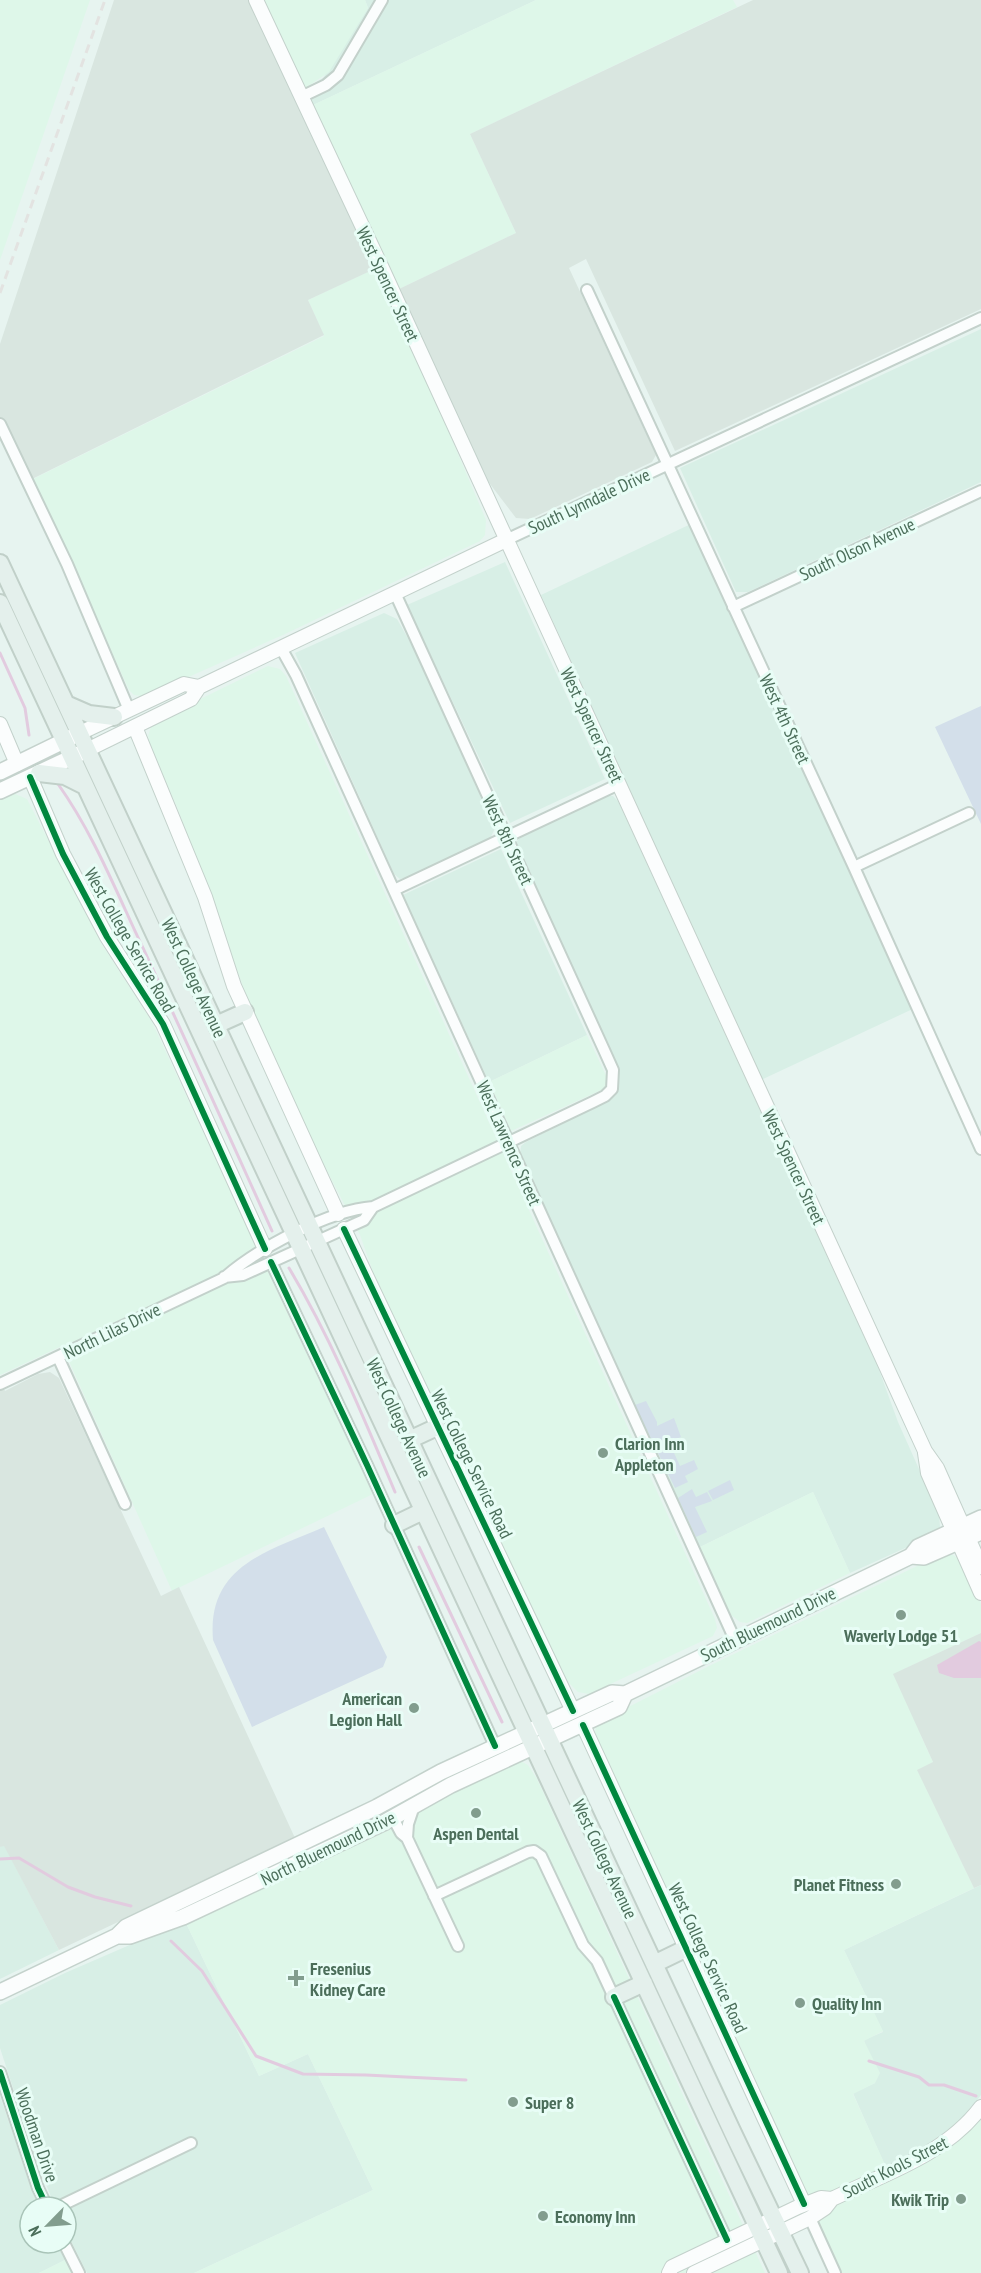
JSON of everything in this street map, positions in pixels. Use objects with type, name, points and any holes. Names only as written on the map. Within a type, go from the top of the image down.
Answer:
[{"type":"main road","name":"West College Avenue","points":[[0,563],[80,733],[80,753],[85,786],[423,1511],[654,1964],[800,2273]]},
{"type":"main road","name":"West College Avenue","points":[[0,603],[64,741],[80,753],[216,1025],[314,1234],[409,1440],[644,1983],[779,2273]]},
{"type":"main road","points":[[66,704],[89,714],[122,714]]},
{"type":"main road","points":[[0,772],[80,733]]},
{"type":"main road","points":[[0,791],[80,753]]},
{"type":"main road","points":[[34,775],[65,776],[85,786]]},
{"type":"main road","points":[[216,1025],[245,1012]]},
{"type":"main road","points":[[409,1440],[437,1427]]},
{"type":"main road","points":[[394,1525],[423,1511]]},
{"type":"main road","name":"South Bluemound Drive","points":[[538,1735],[573,1711],[612,1694],[625,1694],[911,1556],[924,1557],[965,1534],[981,1518]]},
{"type":"main road","name":"South Bluemound Drive","points":[[538,1735],[583,1725],[619,1707],[625,1694]]},
{"type":"main road","name":"North Bluemound Drive","points":[[0,1992],[117,1936],[126,1927],[170,1905],[377,1806],[495,1746],[538,1735]]},
{"type":"main road","name":"North Bluemound Drive","points":[[117,1936],[130,1936],[183,1917],[393,1818],[538,1735]]},
{"type":"main road","points":[[393,1818],[394,1806],[424,1789],[434,1776]]},
{"type":"main road","points":[[654,1964],[687,1948]]},
{"type":"main road","points":[[614,1997],[644,1983]]},
{"type":"street","name":"West Spencer Street","points":[[256,0],[925,1451],[937,1468],[981,1567]]},
{"type":"street","points":[[301,97],[326,85],[338,75],[382,0]]},
{"type":"street","name":"West 4th Street","points":[[587,290],[854,867],[981,1149]]},
{"type":"street","name":"South Lynndale Drive","points":[[80,753],[191,699],[199,687],[395,592],[981,318]]},
{"type":"street","points":[[0,424],[67,564],[122,714]]},
{"type":"street","name":"South Olson Avenue","points":[[734,606],[981,491]]},
{"type":"street","name":"West 8th Street","points":[[395,592],[613,1070],[612,1089],[599,1099],[508,1142]]},
{"type":"street","name":"West Lawrence Street","points":[[281,648],[296,675],[735,1640]]},
{"type":"street","name":"South Lynndale Drive","points":[[80,733],[184,684],[199,687]]},
{"type":"street","points":[[0,724],[17,764]]},
{"type":"street","points":[[135,727],[197,876],[227,968],[245,1012],[338,1215]]},
{"type":"street","name":"West College Service Road","points":[[34,775],[63,854],[107,937],[163,1024],[266,1249]]},
{"type":"street","points":[[394,890],[619,784]]},
{"type":"street","points":[[854,867],[969,813]]},
{"type":"street","points":[[298,1241],[314,1234],[338,1215],[358,1208],[373,1207],[508,1142]]},
{"type":"street","points":[[298,1241],[314,1234],[344,1229],[364,1220],[373,1207]]},
{"type":"street","name":"West College Service Road","points":[[344,1229],[573,1711]]},
{"type":"street","name":"North Lilas Drive","points":[[224,1278],[238,1265],[266,1249],[298,1241]]},
{"type":"street","name":"North Lilas Drive","points":[[0,1384],[224,1278],[243,1275],[271,1262],[298,1241]]},
{"type":"street","points":[[271,1262],[368,1465],[495,1746]]},
{"type":"street","points":[[58,1357],[125,1504]]},
{"type":"street","name":"West Spencer Street","points":[[965,1534],[981,1593]]},
{"type":"street","name":"West College Service Road","points":[[583,1725],[804,2204]]},
{"type":"street","points":[[407,1839],[408,1824],[414,1806]]},
{"type":"street","points":[[393,1818],[407,1839],[458,1946]]},
{"type":"street","points":[[434,1896],[530,1852],[542,1856],[583,1945],[597,1961],[727,2240]]},
{"type":"street","name":"Woodman Drive","points":[[0,2072],[41,2195]]},
{"type":"street","name":"South Kools Street","points":[[777,2224],[810,2218],[825,2208],[832,2199],[934,2150],[964,2128],[981,2107]]},
{"type":"street","points":[[78,2197],[190,2143]]},
{"type":"street","name":"South Kools Street","points":[[777,2224],[804,2204],[821,2198],[832,2199]]},
{"type":"street","points":[[810,2218],[835,2273]]},
{"type":"street","points":[[694,2273],[777,2224]]},
{"type":"street","points":[[669,2273],[672,2267],[727,2240],[760,2232]]},
{"type":"street","points":[[70,2255],[79,2273]]},
{"type":"shaded area","points":[[0,0],[90,0],[0,260]]},
{"type":"shaded area","points":[[114,0],[256,0],[381,266],[308,300],[324,335],[28,481],[0,424],[0,344]]},
{"type":"shaded area","points":[[262,0],[365,0],[368,8],[329,72],[304,89]]},
{"type":"shaded area","points":[[365,0],[536,0],[311,106],[304,89],[323,78],[368,8]]},
{"type":"shaded area","points":[[536,0],[733,0],[737,7],[470,134],[516,233],[399,289],[311,106]]},
{"type":"shaded area","points":[[753,0],[981,0],[981,309],[675,451],[586,259],[569,268],[656,455],[652,462],[530,519],[516,518],[487,480],[399,289],[516,233],[470,134]]},
{"type":"shaded area","points":[[374,269],[447,428],[486,520],[485,535],[480,541],[285,634],[148,695],[134,695],[129,690],[33,479],[324,336],[308,300]]},
{"type":"shaded area","points":[[981,329],[981,482],[748,592],[736,592],[680,468]]},
{"type":"shaded area","points":[[695,522],[917,1007],[761,1080],[541,595]]},
{"type":"shaded area","points":[[505,562],[605,779],[510,823],[407,605]]},
{"type":"shaded area","points":[[384,613],[397,619],[414,649],[495,828],[490,839],[419,874],[400,879],[394,874],[295,653]]},
{"type":"shaded area","points":[[268,666],[280,669],[286,676],[715,1619],[717,1628],[713,1636],[589,1694],[578,1692],[568,1682],[552,1656],[376,1280],[360,1235],[320,1157],[248,1000],[177,807],[150,746],[148,736],[151,727],[176,711]]},
{"type":"shaded area","points":[[981,706],[981,824],[935,727]]},
{"type":"shaded area","points":[[13,793],[27,799],[101,943],[152,1022],[373,1494],[172,1591],[62,1346],[0,1375],[0,798]]},
{"type":"shaded area","points":[[608,796],[613,796],[618,801],[878,1367],[898,1422],[939,1514],[940,1527],[934,1535],[850,1573],[813,1492],[700,1547],[520,1154],[521,1146],[526,1142],[609,1100],[616,1095],[618,1090],[618,1075],[515,843],[522,836]]},
{"type":"shaded area","points":[[501,849],[587,1035],[489,1082],[403,895]]},
{"type":"shaded area","points":[[587,1035],[609,1082],[608,1087],[511,1131],[489,1082]]},
{"type":"shaded area","points":[[50,1372],[59,1378],[161,1596],[179,1587],[295,1838],[59,1950],[4,1846],[0,1847],[0,1381],[5,1391],[38,1374]]},
{"type":"shaded area","points":[[646,1401],[657,1426],[674,1418],[681,1437],[669,1442],[680,1466],[694,1460],[698,1469],[685,1476],[688,1482],[675,1488],[635,1405]]},
{"type":"shaded area","points":[[730,1480],[734,1490],[713,1500],[708,1491]]},
{"type":"shaded area","points":[[692,1489],[696,1497],[707,1492],[712,1501],[695,1507],[707,1532],[696,1537],[678,1498]]},
{"type":"shaded area","points":[[813,1492],[850,1573],[747,1623],[740,1622],[731,1615],[700,1547]]},
{"type":"shaded area","points":[[324,1527],[387,1657],[383,1667],[252,1727],[213,1640],[214,1615],[220,1594],[230,1578],[262,1554]]},
{"type":"shaded area","points":[[940,1555],[953,1555],[962,1561],[981,1604],[981,1633],[902,1670],[921,1736],[933,1762],[918,1771],[974,1888],[844,1950],[883,2031],[864,2041],[880,2073],[875,2083],[853,2094],[892,2180],[952,2146],[981,2117],[981,2273],[842,2273],[595,1732],[597,1723],[709,1666]]},
{"type":"shaded area","points":[[981,1633],[981,1885],[974,1888],[917,1770],[933,1762],[893,1674]]},
{"type":"shaded area","points":[[979,1641],[981,1642],[981,1678],[954,1678],[939,1673],[937,1665]]},
{"type":"shaded area","points":[[520,1761],[528,1765],[537,1779],[765,2273],[194,2273],[373,2190],[308,2054],[259,2076],[185,1921]]},
{"type":"shaded area","points":[[4,1845],[59,1950],[0,1979],[0,1847]]},
{"type":"shaded area","points":[[981,1885],[981,2095],[958,2123],[940,2138],[886,2168],[853,2093],[875,2083],[864,2040],[883,2032],[844,1950]]},
{"type":"shaded area","points":[[185,1921],[259,2076],[308,2054],[373,2190],[194,2273],[87,2273],[78,2255],[78,2195],[50,2195],[0,2048],[0,2005],[65,1973]]},
{"type":"shaded area","points":[[0,2096],[34,2195],[18,2195],[18,2255],[62,2255],[65,2260],[39,2273],[0,2273]]},
{"type":"shaded area","points":[[71,2257],[79,2273],[39,2273]]},
{"type":"waterway","points":[[0,653],[25,708],[29,735]]},
{"type":"waterway","points":[[58,784],[82,822],[103,863],[272,1231]]},
{"type":"waterway","points":[[289,1268],[333,1350],[395,1492]]},
{"type":"waterway","points":[[419,1547],[502,1722]]},
{"type":"waterway","points":[[0,1859],[19,1858],[68,1887],[131,1906]]},
{"type":"waterway","points":[[171,1941],[202,1971],[256,2056],[303,2074],[466,2080]]},
{"type":"waterway","points":[[869,2061],[919,2077],[929,2085],[944,2085],[976,2096]]},
{"type":"railway","points":[[0,293],[105,0]]},
{"type":"cycle path","points":[[30,777],[63,854],[107,937],[163,1024],[265,1249]]},
{"type":"cycle path","points":[[344,1229],[573,1711]]},
{"type":"cycle path","points":[[271,1262],[367,1465],[495,1746]]},
{"type":"cycle path","points":[[583,1725],[804,2204]]},
{"type":"cycle path","points":[[614,1997],[727,2240]]},
{"type":"cycle path","points":[[0,2072],[41,2195]]},
{"type":"place","name":"Clarion Inn Appleton","points":[[603,1453]]},
{"type":"place","name":"Waverly Lodge 51","points":[[901,1615]]},
{"type":"place","name":"American Legion Hall","points":[[414,1708]]},
{"type":"place","name":"Aspen Dental","points":[[476,1813]]},
{"type":"place","name":"Planet Fitness","points":[[896,1884]]},
{"type":"place","name":"Fresenius Kidney Care","points":[[296,1978]]},
{"type":"place","name":"Quality Inn","points":[[800,2003]]},
{"type":"place","name":"Super 8","points":[[513,2102]]},
{"type":"place","name":"Kwik Trip","points":[[961,2199]]},
{"type":"place","name":"Economy Inn","points":[[543,2216]]}]
